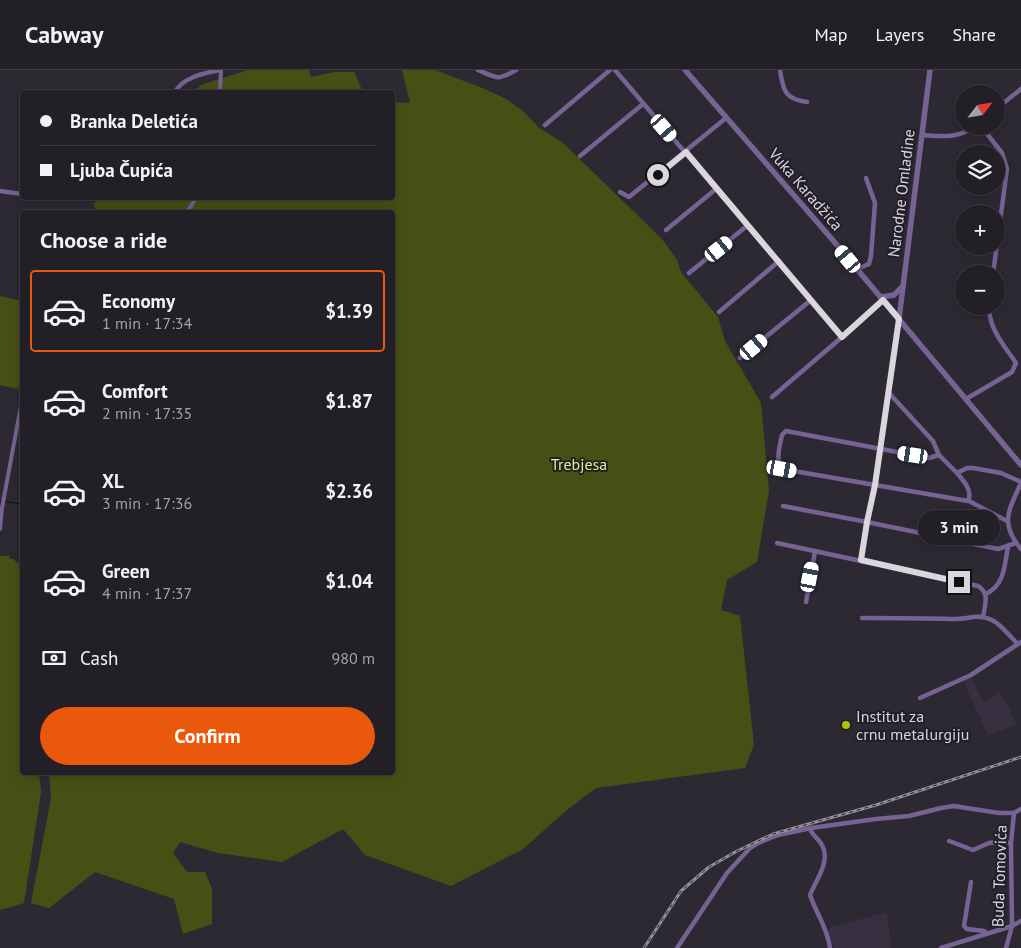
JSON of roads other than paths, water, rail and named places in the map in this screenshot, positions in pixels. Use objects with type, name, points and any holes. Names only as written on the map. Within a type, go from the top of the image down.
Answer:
[{"type":"street","points":[[176,90],[187,81],[201,74],[221,70],[220,90]]},
{"type":"street","points":[[478,70],[494,77],[502,78],[516,70]]},
{"type":"street","points":[[545,125],[610,70]]},
{"type":"street","points":[[615,70],[842,337]]},
{"type":"street","name":"Vuka Karadžića","points":[[685,70],[882,298],[1021,465]]},
{"type":"street","points":[[780,70],[788,95],[794,100],[808,102]]},
{"type":"street","name":"Narodne Omladine","points":[[899,319],[930,70]]},
{"type":"street","points":[[1005,102],[1021,89]]},
{"type":"street","points":[[580,156],[643,104]]},
{"type":"street","points":[[620,192],[629,197],[726,118]]},
{"type":"street","points":[[922,135],[949,137],[958,135]]},
{"type":"street","points":[[988,135],[1002,153],[1007,169],[995,265]]},
{"type":"street","points":[[857,269],[868,264],[871,256],[874,203],[866,178]]},
{"type":"street","points":[[666,230],[716,188]]},
{"type":"street","points":[[0,191],[20,194]]},
{"type":"street","points":[[689,273],[748,225]]},
{"type":"street","points":[[719,312],[779,261]]},
{"type":"street","points":[[772,397],[842,337],[882,298],[894,295],[903,286]]},
{"type":"street","points":[[740,358],[811,300]]},
{"type":"street","points":[[966,399],[1012,372],[1016,363],[990,320],[989,315]]},
{"type":"street","points":[[861,560],[875,485],[899,319]]},
{"type":"street","points":[[888,392],[932,441],[939,455],[957,473],[968,489],[969,501]]},
{"type":"street","points":[[0,529],[2,508],[20,411]]},
{"type":"street","points":[[939,455],[929,458],[786,431],[782,435],[779,465],[782,469],[969,501],[1007,521]]},
{"type":"street","points":[[957,473],[967,468],[973,468],[1001,473],[1021,482],[1007,521],[1011,535],[1021,549]]},
{"type":"street","points":[[783,506],[998,549],[1016,543]]},
{"type":"street","points":[[777,543],[978,586],[986,594],[983,617]]},
{"type":"street","points":[[986,594],[994,590],[1001,581],[1008,547]]},
{"type":"street","points":[[806,602],[815,551]]},
{"type":"street","points":[[862,618],[934,618],[953,620],[969,616],[983,617],[995,621],[1019,643],[971,675],[920,698]]},
{"type":"street","points":[[677,948],[727,873],[750,848],[778,835],[876,819],[909,816],[954,806],[999,813],[1014,813]]},
{"type":"street","name":"Buda Tomovića","points":[[1006,948],[1012,926],[1011,843],[1014,813],[1021,809]]},
{"type":"street","points":[[810,829],[822,843],[825,851],[824,862],[810,895],[825,929],[830,948]]},
{"type":"street","points":[[949,841],[973,850],[989,843],[1011,843]]},
{"type":"street","points":[[972,882],[964,926],[967,929],[984,931],[987,934]]},
{"type":"street","points":[[941,948],[1012,926],[1021,921]]},
{"type":"waterway","points":[[0,501],[20,504]]},
{"type":"railway","points":[[644,948],[681,891],[709,867],[737,851],[773,834],[876,805],[1021,757]]},
{"type":"place","name":"Institut za crnu metalurgiju","points":[[846,725]]},
{"type":"park label","name":"Trebjesa","points":[[579,464]]}]
